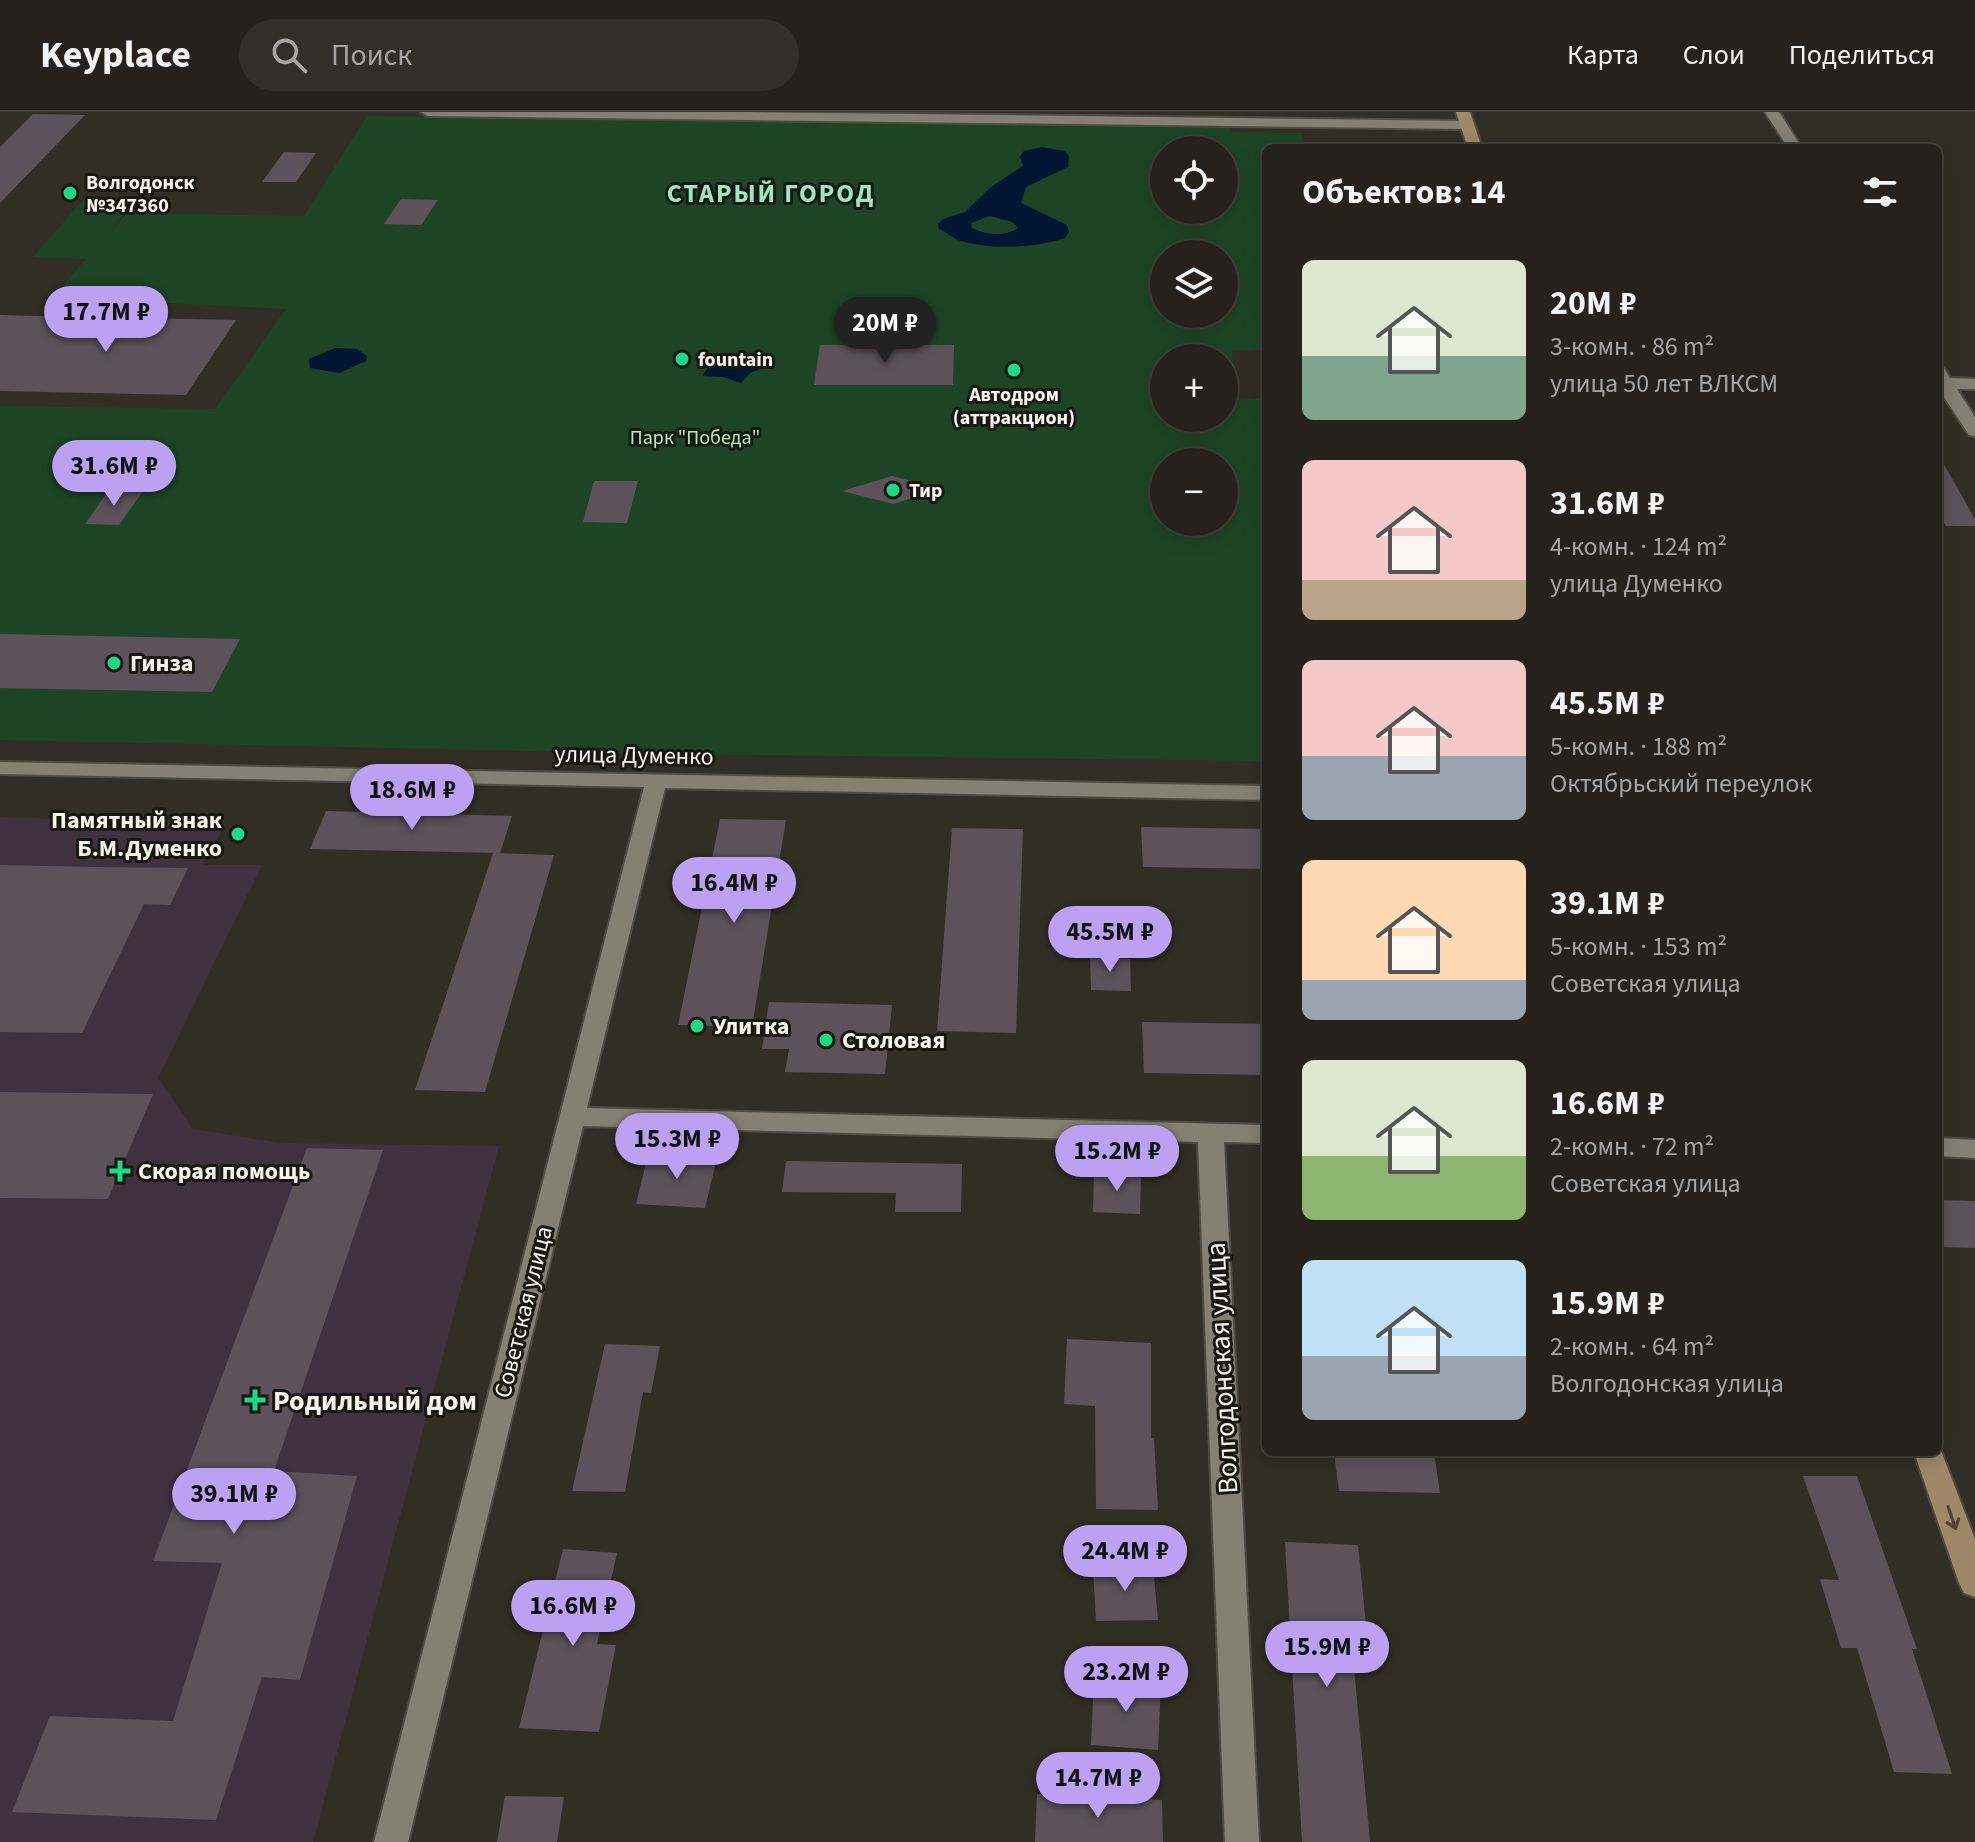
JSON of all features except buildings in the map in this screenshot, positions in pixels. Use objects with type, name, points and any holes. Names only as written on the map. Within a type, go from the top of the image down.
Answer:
[{"type":"street","points":[[428,112],[1377,130],[1465,118],[1474,144]]},
{"type":"street","points":[[1772,112],[1792,144]]},
{"type":"street","points":[[1942,379],[1975,384]]},
{"type":"street","points":[[1942,382],[1975,431]]},
{"type":"street","name":"улица Думенко","points":[[0,768],[1262,793]]},
{"type":"street","name":"Советская улица","points":[[391,1842],[656,781]]},
{"type":"street","points":[[572,1117],[1262,1134]]},
{"type":"street","name":"Волгодонская улица","points":[[1211,1133],[1242,1842]]},
{"type":"street","points":[[1942,1147],[1975,1149]]},
{"type":"street","points":[[1930,1456],[1975,1583]]},
{"type":"shaded area","points":[[0,817],[225,824],[203,865],[262,865],[158,1078],[193,1129],[281,1143],[499,1146],[313,1842],[0,1842]]},
{"type":"green space","name":"Парк \"Победа\"","points":[[367,116],[1230,127],[1231,132],[1302,133],[1304,144],[1262,144],[1262,350],[1238,350],[1238,344],[1150,344],[1150,432],[1238,432],[1238,398],[1262,399],[1262,761],[674,754],[0,740],[0,406],[215,409],[286,309],[53,297],[86,259],[33,257],[84,199],[135,200],[106,236],[127,213],[304,216]]},
{"type":"water","points":[[1042,147],[1065,151],[1069,156],[1068,167],[1026,187],[1021,203],[1067,225],[1069,232],[1065,238],[1027,246],[986,246],[958,240],[939,229],[938,224],[943,219],[965,212],[991,187],[1023,166],[1020,157],[1024,151]],"holes":[[[990,216],[1012,222],[1018,228],[995,234],[972,228],[971,223]]]},
{"type":"water","points":[[335,348],[357,349],[367,356],[366,361],[339,373],[310,368],[309,359]]},
{"type":"water","points":[[747,352],[752,361],[768,366],[750,373],[741,383],[723,377],[702,376],[709,366],[707,357]]},
{"type":"place","name":"Волгодонск №347360","points":[[70,193]]},
{"type":"place","name":"fountain","points":[[682,359]]},
{"type":"place","name":"Автодром (аттракцион)","points":[[1014,370]]},
{"type":"place","name":"Тир","points":[[893,490]]},
{"type":"place","name":"Гинза","points":[[114,663]]},
{"type":"place","name":"Памятный знак Б.М.Думенко","points":[[238,834]]},
{"type":"place","name":"Улитка","points":[[697,1026]]},
{"type":"place","name":"Столовая","points":[[826,1040]]},
{"type":"place","name":"Скорая помощь","points":[[120,1171]]},
{"type":"place","name":"Родильный дом","points":[[255,1400]]},
{"type":"district","name":"СТАРЫЙ ГОРОД","points":[[771,193]]}]
